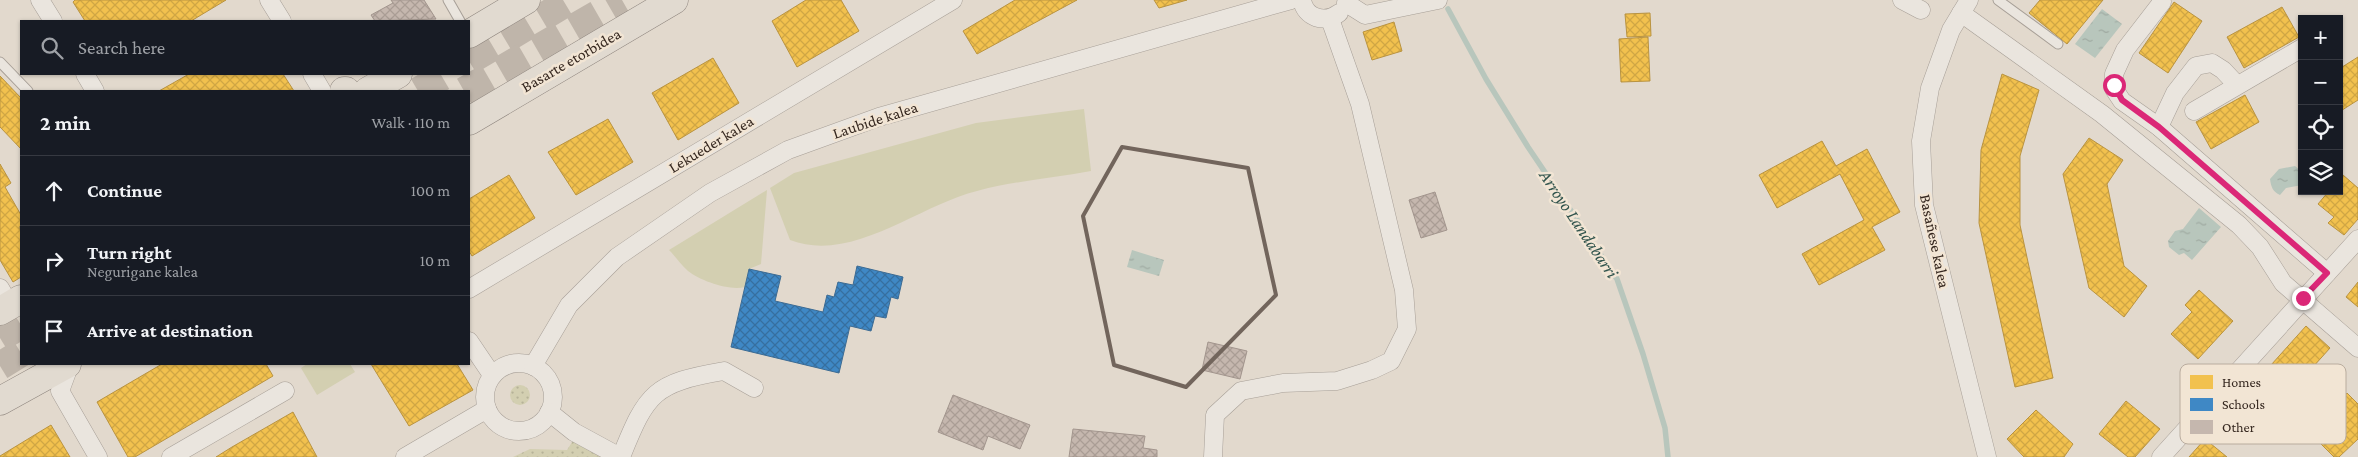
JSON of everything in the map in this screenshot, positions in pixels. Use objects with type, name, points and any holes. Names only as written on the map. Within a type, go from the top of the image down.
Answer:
[{"type":"main road","points":[[470,33],[526,0]]},
{"type":"main road","name":"Basarte etorbidea","points":[[470,119],[674,0]]},
{"type":"main road","points":[[370,90],[396,75]]},
{"type":"main road","points":[[0,401],[66,365]]},
{"type":"street","points":[[40,0],[52,20]]},
{"type":"street","points":[[269,0],[281,20]]},
{"type":"street","name":"Lekueder kalea","points":[[470,288],[953,0]]},
{"type":"street","name":"Laubide kalea","points":[[533,366],[569,305],[617,257],[710,193],[788,150],[878,117],[1291,0]]},
{"type":"street","points":[[1302,0],[1310,15],[1316,18],[1330,19],[1342,10],[1346,2],[1365,15],[1438,0]]},
{"type":"street","points":[[1902,0],[1920,10]]},
{"type":"street","points":[[2162,2],[2125,50],[2114,74],[2114,89],[2122,100],[2159,127],[2327,273]]},
{"type":"street","points":[[1965,6],[2239,225],[2260,247],[2283,283],[2303,298],[2358,348]]},
{"type":"street","name":"Basañese kalea","points":[[1965,6],[1951,30],[1930,88],[1921,141],[1924,205],[1987,457]]},
{"type":"street","points":[[1213,457],[1215,415],[1241,392],[1283,383],[1337,381],[1372,370],[1391,360],[1407,329],[1404,290],[1362,114],[1330,19]]},
{"type":"street","points":[[2194,111],[2298,50]]},
{"type":"street","points":[[2159,127],[2175,93],[2196,66],[2212,63],[2223,70],[2237,85]]},
{"type":"street","points":[[86,75],[94,90]]},
{"type":"street","points":[[313,75],[321,90]]},
{"type":"street","points":[[2244,364],[2358,239]]},
{"type":"street","points":[[470,342],[492,375]]},
{"type":"street","points":[[522,363],[533,366],[542,372],[552,390],[549,412],[542,421],[533,427],[511,430],[501,426],[487,409],[486,386],[492,375],[511,364],[522,363]]},
{"type":"street","points":[[68,365],[60,391],[98,457]]},
{"type":"street","points":[[549,412],[574,432],[620,457],[637,417],[656,392],[685,378],[724,371],[754,388]]},
{"type":"street","points":[[30,384],[60,391]]},
{"type":"street","points":[[171,457],[285,391]]},
{"type":"street","points":[[405,457],[487,409]]},
{"type":"street","points":[[2161,457],[2180,436]]},
{"type":"lane","points":[[448,0],[459,20]]},
{"type":"lane","points":[[1998,0],[2058,44]]},
{"type":"lane","points":[[0,62],[27,90]]},
{"type":"highlighted area","points":[[1122,147],[1248,168],[1276,295],[1186,387],[1114,365],[1083,216]]},
{"type":"shaded area","points":[[1084,109],[1091,171],[1019,182],[977,191],[955,198],[861,239],[837,244],[813,245],[790,240],[770,188],[794,173],[976,123]]},
{"type":"shaded area","points":[[767,190],[761,264],[749,269],[745,287],[731,288],[700,278],[688,271],[669,250]]},
{"type":"shaded area","points":[[306,365],[351,365],[355,372],[317,395],[301,368]]},
{"type":"shaded area","points":[[520,385],[527,388],[530,395],[527,402],[520,405],[513,402],[510,395],[513,388]]},
{"type":"shaded area","points":[[574,439],[613,457],[513,457],[530,449],[567,450]]},
{"type":"water","points":[[2102,9],[2122,24],[2095,58],[2075,44]]},
{"type":"water","points":[[2295,166],[2298,169],[2298,186],[2286,188],[2280,195],[2273,189],[2270,179],[2279,169]]},
{"type":"water","points":[[2199,208],[2221,227],[2192,260],[2184,253],[2179,255],[2169,247],[2168,241],[2175,231],[2183,229]]},
{"type":"water","points":[[1132,250],[1164,260],[1159,276],[1127,267]]},
{"type":"building: Homes","points":[[75,0],[226,0],[193,20],[84,20],[73,2]]},
{"type":"building: Homes","points":[[806,0],[841,0],[859,31],[797,67],[772,21]]},
{"type":"building: Homes","points":[[1015,0],[1077,0],[977,54],[963,31]]},
{"type":"building: Homes","points":[[1154,0],[1187,0],[1159,8]]},
{"type":"building: Homes","points":[[2040,0],[2103,0],[2067,44],[2029,13]]},
{"type":"building: Homes","points":[[2174,2],[2202,21],[2168,73],[2139,53]]},
{"type":"building: Homes","points":[[2282,7],[2298,35],[2298,38],[2244,68],[2227,37]]},
{"type":"building: Homes","points":[[1650,13],[1651,36],[1627,37],[1625,14]]},
{"type":"building: Homes","points":[[1394,22],[1402,51],[1372,60],[1363,32]]},
{"type":"building: Homes","points":[[1648,37],[1650,81],[1621,82],[1619,39]]},
{"type":"building: Homes","points":[[2358,57],[2358,100],[2343,109],[2343,105],[2343,66]]},
{"type":"building: Homes","points":[[713,58],[739,103],[678,140],[652,93]]},
{"type":"building: Homes","points":[[2002,74],[2039,90],[2020,156],[2020,225],[2053,378],[2015,387],[1979,223],[1981,150]]},
{"type":"building: Homes","points":[[187,75],[284,75],[293,90],[161,90]]},
{"type":"building: Homes","points":[[0,76],[20,97],[20,148],[0,127]]},
{"type":"building: Homes","points":[[2245,95],[2259,122],[2211,149],[2196,122]]},
{"type":"building: Homes","points":[[608,119],[633,162],[576,195],[548,152]]},
{"type":"building: Homes","points":[[2089,138],[2123,160],[2107,184],[2124,266],[2147,286],[2124,317],[2089,288],[2063,174]]},
{"type":"building: Homes","points":[[1822,141],[1836,166],[1867,149],[1900,212],[1872,227],[1885,250],[1819,285],[1802,254],[1864,220],[1840,174],[1777,208],[1759,175]]},
{"type":"building: Homes","points":[[0,164],[11,183],[5,187],[20,213],[20,278],[13,282],[0,260]]},
{"type":"building: Homes","points":[[509,175],[535,218],[472,256],[470,253],[470,198]]},
{"type":"building: Homes","points":[[2343,175],[2358,188],[2358,219],[2344,235],[2328,223],[2334,217],[2318,204],[2326,195],[2343,195]]},
{"type":"building: Homes","points":[[2358,282],[2358,307],[2346,297]]},
{"type":"building: Homes","points":[[2199,290],[2233,321],[2198,359],[2171,334],[2192,312],[2185,305]]},
{"type":"building: Homes","points":[[2306,326],[2330,348],[2316,364],[2272,364]]},
{"type":"building: Homes","points":[[160,365],[267,365],[273,376],[135,457],[128,457],[97,402]]},
{"type":"building: Homes","points":[[372,365],[458,365],[473,390],[409,426]]},
{"type":"building: Homes","points":[[2346,394],[2358,404],[2358,439],[2339,457],[2334,457],[2321,444],[2346,444]]},
{"type":"building: Homes","points":[[2126,401],[2160,429],[2135,457],[2128,457],[2099,434]]},
{"type":"building: Homes","points":[[2036,410],[2073,444],[2064,457],[2024,457],[2007,439]]},
{"type":"building: Homes","points":[[293,412],[317,457],[216,457],[232,447]]},
{"type":"building: Homes","points":[[51,425],[70,457],[0,457],[0,456]]},
{"type":"building: Homes","points":[[2201,444],[2211,444],[2227,457],[2189,457]]},
{"type":"building: Schools","points":[[857,266],[903,277],[898,299],[891,297],[886,318],[875,316],[871,331],[850,326],[839,373],[731,347],[749,269],[781,276],[775,301],[823,312],[827,295],[834,297],[838,282],[853,285]]},
{"type":"building: Other","points":[[391,0],[424,0],[436,19],[374,20],[371,15],[393,3]]},
{"type":"building: Other","points":[[1435,192],[1447,230],[1421,238],[1409,200]]},
{"type":"building: Other","points":[[1208,342],[1247,351],[1240,379],[1202,370]]},
{"type":"building: Other","points":[[953,395],[1030,425],[1020,449],[988,436],[983,450],[938,432]]},
{"type":"building: Other","points":[[1073,429],[1145,436],[1143,448],[1157,450],[1157,457],[1069,457]]},
{"type":"waterway","name":"Arroyo Landabarri","points":[[1448,9],[1486,79],[1528,147],[1617,279],[1643,354],[1665,428],[1668,457]]},
{"type":"tunnel","points":[[470,60],[571,0]]},
{"type":"tunnel","points":[[466,90],[622,0]]},
{"type":"tunnel","points":[[420,90],[445,75]]},
{"type":"tunnel","points":[[0,338],[20,326]]},
{"type":"tunnel","points":[[0,366],[20,354]]},
{"type":"route","points":[[2114,85],[2114,89],[2122,100],[2159,127],[2327,273],[2303,298]]}]
